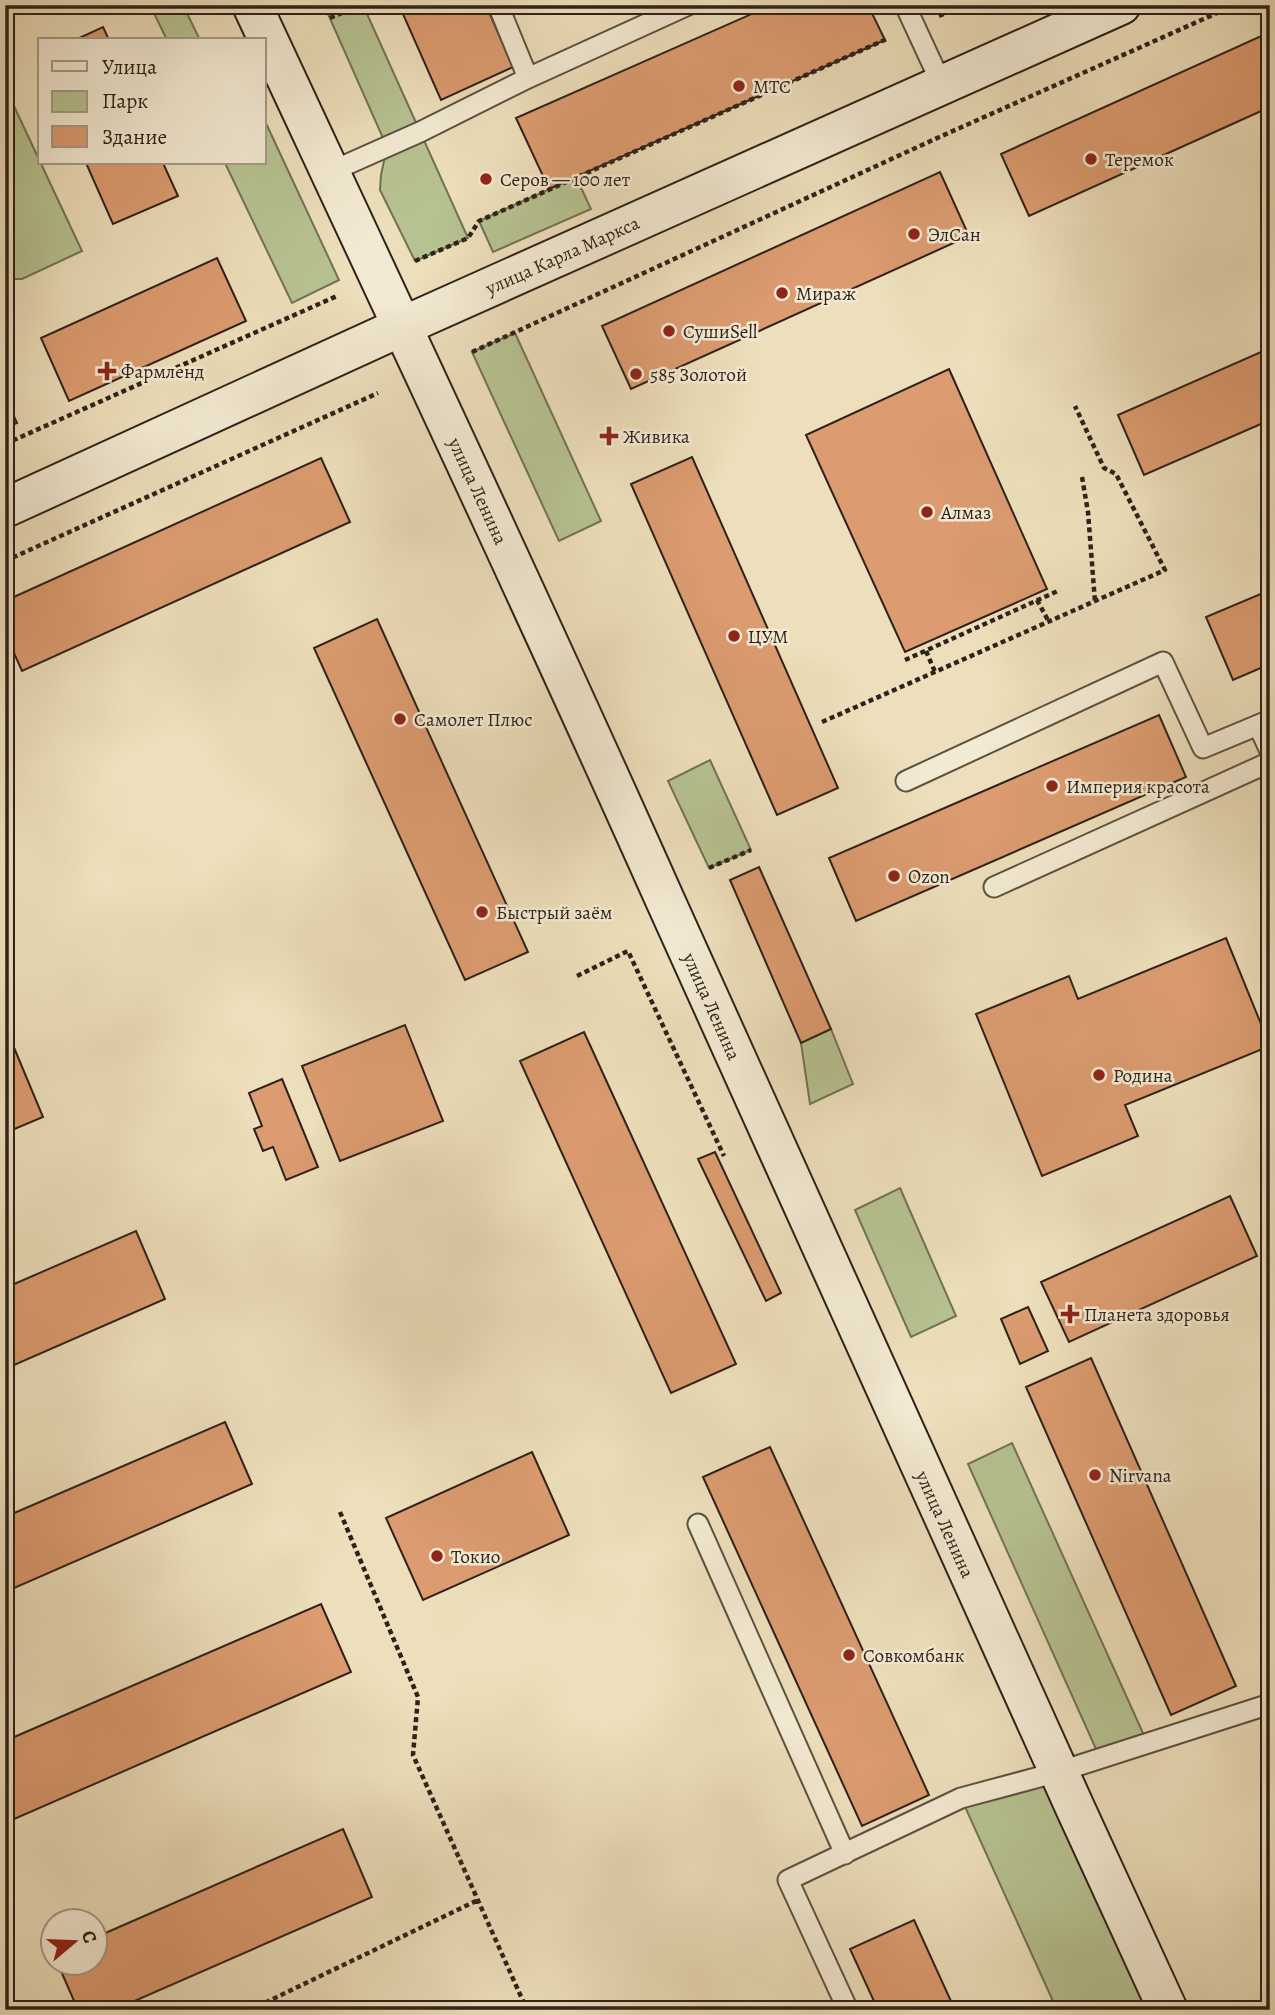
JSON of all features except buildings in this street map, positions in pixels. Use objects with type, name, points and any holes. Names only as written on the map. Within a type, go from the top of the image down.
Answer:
[{"type":"main road","name":"улица Ленина","points":[[252,5],[403,326],[662,892],[790,1180],[1168,2010]]},
{"type":"main road","name":"улица Карла Маркса","points":[[5,508],[403,326],[1121,5]]},
{"type":"lane","points":[[498,5],[528,78]]},
{"type":"lane","points":[[330,172],[688,5]]},
{"type":"lane","points":[[905,5],[942,85]]},
{"type":"lane","points":[[906,781],[1163,662],[1203,748],[1264,723],[1270,751]]},
{"type":"lane","points":[[994,887],[1270,762]]},
{"type":"lane","points":[[698,1524],[845,1854]]},
{"type":"lane","points":[[848,2010],[788,1880],[961,1798],[1059,1772],[1270,1703]]},
{"type":"path","points":[[330,19],[360,5]]},
{"type":"path","points":[[472,352],[935,139],[1235,5]]},
{"type":"path","points":[[415,261],[468,238],[479,221],[915,27]]},
{"type":"path","points":[[5,444],[337,296]]},
{"type":"path","points":[[5,561],[378,393]]},
{"type":"path","points":[[822,722],[1165,570],[1116,474],[1104,468],[1075,406]]},
{"type":"path","points":[[1082,477],[1088,512],[1095,602]]},
{"type":"path","points":[[905,660],[1060,590]]},
{"type":"path","points":[[1037,600],[1049,622]]},
{"type":"path","points":[[926,651],[935,672]]},
{"type":"path","points":[[709,868],[751,850]]},
{"type":"path","points":[[577,976],[628,951],[724,1156]]},
{"type":"path","points":[[340,1512],[418,1697],[413,1755],[527,2010]]},
{"type":"path","points":[[250,2010],[478,1900]]},
{"type":"green space","points":[[150,5],[183,5],[199,38],[166,38]]},
{"type":"green space","points":[[324,5],[363,5],[468,238],[415,261],[380,190],[387,147]]},
{"type":"green space","points":[[5,87],[38,157],[38,164],[41,164],[82,251],[22,279],[5,279]]},
{"type":"green space","points":[[266,123],[339,280],[292,303],[225,164],[266,164]]},
{"type":"green space","points":[[576,177],[591,209],[493,252],[479,221]]},
{"type":"green space","points":[[515,333],[601,521],[559,541],[472,352]]},
{"type":"green space","points":[[710,760],[751,850],[709,868],[668,781]]},
{"type":"green space","points":[[831,1029],[853,1084],[810,1104],[801,1043]]},
{"type":"green space","points":[[900,1188],[956,1316],[911,1337],[855,1210]]},
{"type":"green space","points":[[1012,1443],[1147,1742],[1100,1758],[968,1464]]},
{"type":"green space","points":[[1058,1772],[1169,2010],[1057,2010],[961,1798]]},
{"type":"place","name":"МТС","points":[[739,86]]},
{"type":"place","name":"Теремок","points":[[1091,159]]},
{"type":"place","name":"Серов — 100 лет","points":[[486,179]]},
{"type":"place","name":"ЭлСан","points":[[914,234]]},
{"type":"place","name":"Мираж","points":[[782,293]]},
{"type":"place","name":"СушиSell","points":[[669,331]]},
{"type":"place","name":"Фармленд","points":[[107,371]]},
{"type":"place","name":"585 Золотой","points":[[636,374]]},
{"type":"place","name":"Живика","points":[[609,436]]},
{"type":"place","name":"Алмаз","points":[[927,512]]},
{"type":"place","name":"ЦУМ","points":[[734,636]]},
{"type":"place","name":"Самолет Плюс","points":[[400,719]]},
{"type":"place","name":"Империя красота","points":[[1052,786]]},
{"type":"place","name":"Ozon","points":[[894,876]]},
{"type":"place","name":"Быстрый заём","points":[[482,912]]},
{"type":"place","name":"Родина","points":[[1099,1075]]},
{"type":"place","name":"Планета здоровья","points":[[1070,1314]]},
{"type":"place","name":"Nirvana","points":[[1095,1475]]},
{"type":"place","name":"Токио","points":[[437,1556]]},
{"type":"place","name":"Совкомбанк","points":[[849,1655]]}]
